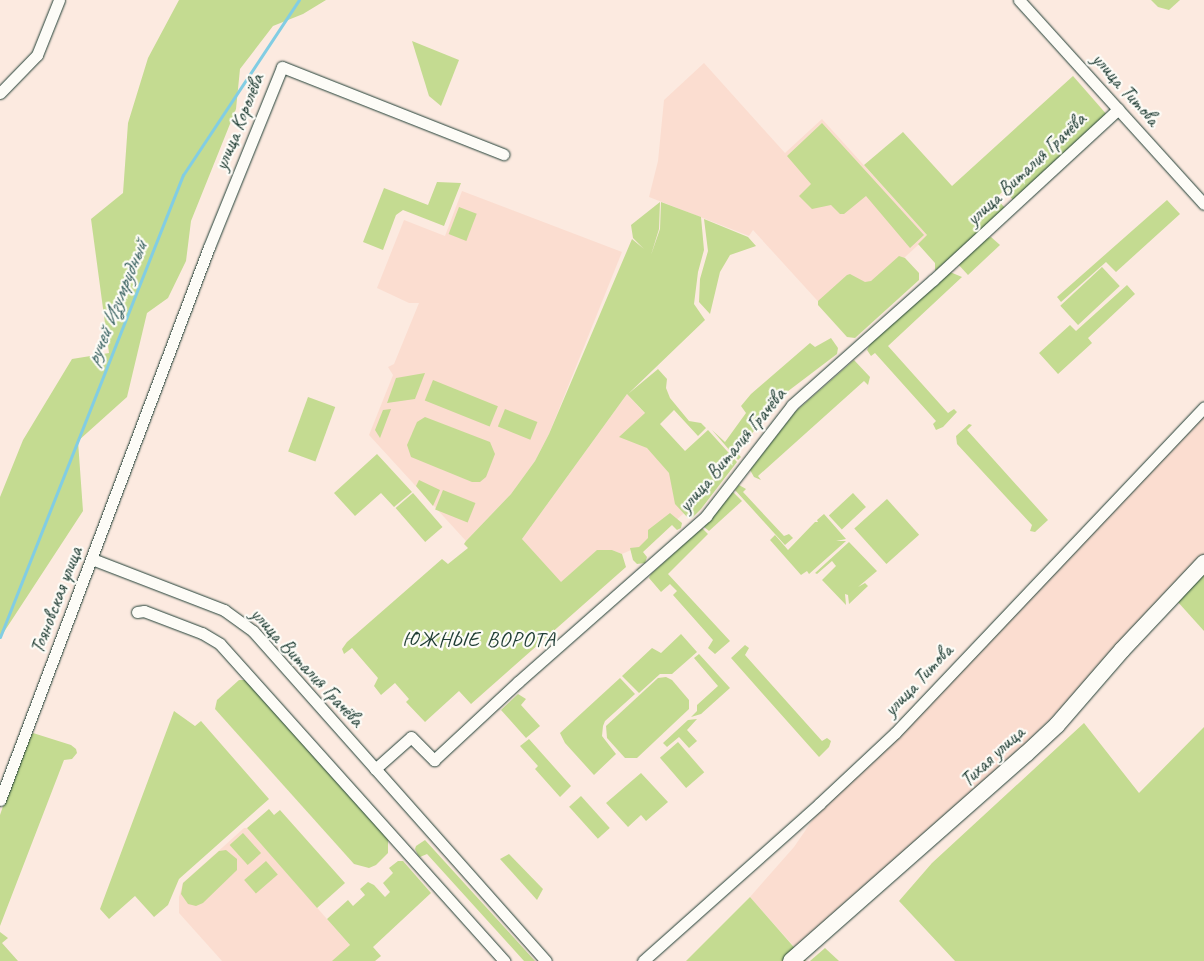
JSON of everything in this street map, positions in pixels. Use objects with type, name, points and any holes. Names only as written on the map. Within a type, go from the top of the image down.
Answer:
[{"type":"street","points":[[0,93],[37,55],[59,0]]},
{"type":"street","name":"улица Титова","points":[[1019,0],[1204,204]]},
{"type":"street","name":"улица Королёва","points":[[148,413],[209,247],[282,67],[503,154]]},
{"type":"street","name":"улица Виталия Грачёва","points":[[375,769],[411,737],[434,760],[518,682],[706,516],[792,405],[933,280],[1118,109]]},
{"type":"street","name":"улица Титова","points":[[643,961],[819,804],[894,733],[1204,407]]},
{"type":"street","name":"Тояновская улица","points":[[0,800],[148,413]]},
{"type":"street","name":"улица Виталия Грачёва","points":[[92,559],[224,610],[239,619],[253,631],[546,961]]},
{"type":"street","name":"Тихая улица","points":[[791,961],[1026,754],[1056,725],[1122,650],[1204,563]]},
{"type":"street","points":[[136,612],[144,611],[194,630],[209,636],[220,644],[504,961]]},
{"type":"shaded area","points":[[704,63],[785,153],[822,119],[928,236],[904,258],[845,331],[753,230],[749,236],[649,197],[658,161],[664,100]]},
{"type":"shaded area","points":[[462,191],[622,252],[549,434],[535,461],[511,494],[466,541],[369,435],[393,375],[388,367],[394,364],[419,303],[409,303],[377,288],[404,220],[445,236]]},
{"type":"shaded area","points":[[627,394],[713,488],[636,555],[631,550],[622,554],[612,550],[598,550],[561,583],[522,539]]},
{"type":"shaded area","points":[[1204,417],[1204,555],[1067,702],[998,771],[798,951],[750,897],[794,847],[816,815],[965,666]]},
{"type":"shaded area","points":[[244,828],[247,828],[362,961],[222,961],[179,913],[179,897],[183,883]]},
{"type":"green space","points":[[179,0],[326,0],[303,14],[273,26],[240,69],[236,109],[191,221],[186,261],[168,298],[147,313],[127,397],[78,441],[83,511],[0,638],[0,497],[23,440],[72,359],[109,353],[91,219],[123,193],[128,123],[148,58]]},
{"type":"green space","points":[[1151,0],[1180,0],[1169,10],[1158,7]]},
{"type":"green space","points":[[412,41],[459,60],[441,106],[429,96]]},
{"type":"green space","points":[[1073,76],[1108,116],[1015,202],[1004,190],[996,198],[1006,209],[935,271],[935,263],[918,244],[927,235],[864,165],[903,132],[952,186]]},
{"type":"green space","points":[[822,123],[924,235],[910,248],[866,196],[844,214],[840,214],[831,205],[812,209],[799,196],[811,184],[787,156]]},
{"type":"green space","points":[[437,182],[461,183],[444,226],[403,210],[396,215],[383,250],[363,242],[384,188],[428,205]]},
{"type":"green space","points":[[1167,200],[1180,214],[1116,272],[1106,262],[1061,302],[1057,297]]},
{"type":"green space","points":[[660,202],[659,229],[651,255],[660,229],[661,202],[701,217],[704,250],[698,272],[694,304],[705,320],[628,394],[658,369],[667,379],[666,388],[670,398],[689,421],[701,423],[706,428],[698,436],[674,410],[660,424],[685,451],[708,430],[737,462],[701,509],[692,518],[688,518],[675,504],[669,473],[647,448],[619,437],[645,413],[627,394],[522,539],[561,582],[597,550],[612,550],[622,554],[626,567],[471,704],[459,691],[425,722],[406,702],[409,699],[395,683],[381,695],[374,686],[378,678],[352,648],[344,654],[342,649],[347,642],[442,559],[448,564],[468,548],[464,544],[466,541],[511,494],[535,461],[549,434],[632,239],[644,249],[633,238],[631,225]]},
{"type":"green space","points":[[459,207],[477,214],[466,241],[449,234]]},
{"type":"green space","points":[[704,219],[748,237],[756,246],[730,255],[720,272],[710,314],[699,302],[700,279],[708,251]]},
{"type":"green space","points":[[991,237],[1000,245],[968,275],[957,263],[985,239]]},
{"type":"green space","points":[[899,256],[905,258],[919,273],[919,280],[855,338],[847,337],[818,305],[818,301],[847,275],[850,274],[865,282],[871,281]]},
{"type":"green space","points":[[1102,267],[1120,286],[1078,325],[1060,306]]},
{"type":"green space","points":[[950,272],[962,277],[888,346],[948,413],[954,409],[957,412],[943,427],[936,430],[933,424],[936,421],[875,353],[871,356],[867,350],[870,344]]},
{"type":"green space","points":[[1127,285],[1135,294],[1088,338],[1092,343],[1058,374],[1039,353],[1070,325],[1076,331]]},
{"type":"green space","points":[[831,338],[838,348],[837,354],[779,398],[737,453],[741,457],[738,460],[712,430],[725,442],[746,413],[741,406],[751,394],[810,343],[815,347]]},
{"type":"green space","points":[[854,360],[870,377],[868,385],[864,381],[758,476],[761,480],[754,477],[750,470],[795,412]]},
{"type":"green space","points":[[425,373],[415,399],[387,403],[396,378]]},
{"type":"green space","points":[[433,380],[498,406],[490,427],[425,400]]},
{"type":"green space","points":[[308,397],[335,407],[315,461],[288,452]]},
{"type":"green space","points":[[391,409],[380,438],[375,430],[383,410]]},
{"type":"green space","points":[[505,409],[537,422],[530,440],[498,427]]},
{"type":"green space","points":[[425,417],[490,442],[495,454],[486,477],[480,482],[472,482],[411,457],[407,445],[417,422]]},
{"type":"green space","points":[[969,424],[972,425],[967,430],[1048,520],[1035,532],[1030,531],[1032,525],[957,444],[956,436]]},
{"type":"green space","points":[[377,454],[412,492],[394,507],[381,493],[355,516],[334,493]]},
{"type":"green space","points":[[419,480],[440,490],[433,506],[416,486]]},
{"type":"green space","points":[[739,485],[746,489],[743,492],[784,536],[789,534],[793,538],[785,545],[735,490]]},
{"type":"green space","points":[[443,490],[475,503],[468,523],[435,509]]},
{"type":"green space","points":[[733,492],[742,501],[709,531],[704,527]]},
{"type":"green space","points":[[413,493],[443,527],[425,542],[396,508]]},
{"type":"green space","points":[[853,493],[866,507],[842,529],[829,516]]},
{"type":"green space","points":[[887,499],[919,535],[886,564],[854,528]]},
{"type":"green space","points":[[670,513],[682,523],[681,528],[677,530],[672,525],[643,552],[647,557],[645,563],[637,564],[633,560],[630,548],[639,547],[648,538],[648,530]]},
{"type":"green space","points":[[824,514],[846,539],[836,541],[846,541],[809,574],[807,571],[801,575],[770,540],[775,535],[788,550]]},
{"type":"green space","points":[[702,528],[708,534],[668,574],[730,641],[715,654],[708,648],[713,640],[673,595],[677,591],[670,584],[661,592],[649,578],[651,574]]},
{"type":"green space","points":[[849,542],[877,571],[858,587],[865,583],[868,586],[849,604],[848,595],[845,594],[846,605],[822,580],[836,566],[832,561],[817,574],[815,573]]},
{"type":"green space","points":[[1204,573],[1204,631],[1177,601]]},
{"type":"green space","points":[[681,634],[697,652],[672,674],[660,674],[639,693],[622,676],[652,648],[661,653]]},
{"type":"green space","points":[[745,645],[749,648],[745,655],[822,741],[827,738],[831,741],[829,747],[819,757],[731,658]]},
{"type":"green space","points":[[699,654],[730,688],[701,714],[691,717],[697,711],[697,705],[718,686],[694,658]]},
{"type":"green space","points":[[666,677],[672,680],[689,700],[689,709],[637,758],[625,758],[607,738],[606,726],[658,678]]},
{"type":"green space","points":[[620,678],[635,694],[605,721],[602,736],[616,754],[594,775],[565,743],[560,733]]},
{"type":"green space","points":[[239,680],[246,680],[388,838],[388,853],[376,865],[369,868],[354,864],[215,709],[217,700]]},
{"type":"green space","points":[[518,694],[526,699],[521,705],[540,726],[526,738],[501,710]]},
{"type":"green space","points":[[174,711],[195,726],[201,721],[269,799],[179,879],[168,905],[154,917],[135,896],[109,919],[100,909]]},
{"type":"green space","points":[[697,719],[687,730],[697,741],[689,748],[679,737],[667,747],[663,743],[688,720]]},
{"type":"green space","points":[[1084,723],[1139,793],[1204,727],[1204,961],[955,961],[899,901],[932,863]]},
{"type":"green space","points":[[33,733],[71,745],[76,749],[77,753],[72,759],[64,760],[0,926],[0,815],[25,742]]},
{"type":"green space","points":[[529,739],[571,786],[560,797],[535,769],[538,766],[520,746]]},
{"type":"green space","points":[[678,742],[704,772],[686,788],[660,758]]},
{"type":"green space","points":[[641,773],[668,802],[646,821],[641,815],[628,827],[606,803]]},
{"type":"green space","points":[[581,796],[610,828],[598,839],[569,807]]},
{"type":"green space","points":[[269,809],[274,815],[280,810],[345,883],[317,908],[247,828]]},
{"type":"green space","points":[[243,833],[261,853],[248,865],[230,845]]},
{"type":"green space","points":[[425,840],[535,961],[524,961],[427,854],[420,857],[418,855],[415,849],[416,846]]},
{"type":"green space","points":[[226,850],[237,859],[237,870],[203,903],[196,906],[188,904],[181,894],[183,883],[219,851]]},
{"type":"green space","points":[[509,854],[543,889],[537,900],[500,859]]},
{"type":"green space","points":[[266,861],[278,875],[256,894],[244,880]]},
{"type":"green space","points":[[398,861],[403,861],[431,893],[373,947],[381,956],[375,961],[332,961],[350,945],[327,919],[348,900],[353,906],[365,895],[360,889],[368,882],[374,885],[385,897],[390,892],[383,883],[393,873],[389,868]]},
{"type":"green space","points":[[750,897],[806,961],[686,961]]},
{"type":"green space","points":[[0,932],[8,938],[2,943],[18,961],[0,961]]},
{"type":"green space","points":[[825,948],[839,961],[810,961]]},
{"type":"waterway","name":"ручей Изумрудный","points":[[0,637],[183,175],[299,0]]},
{"type":"district","name":"ЮЖНЫЕ ВОРОТА","points":[[479,640]]}]
